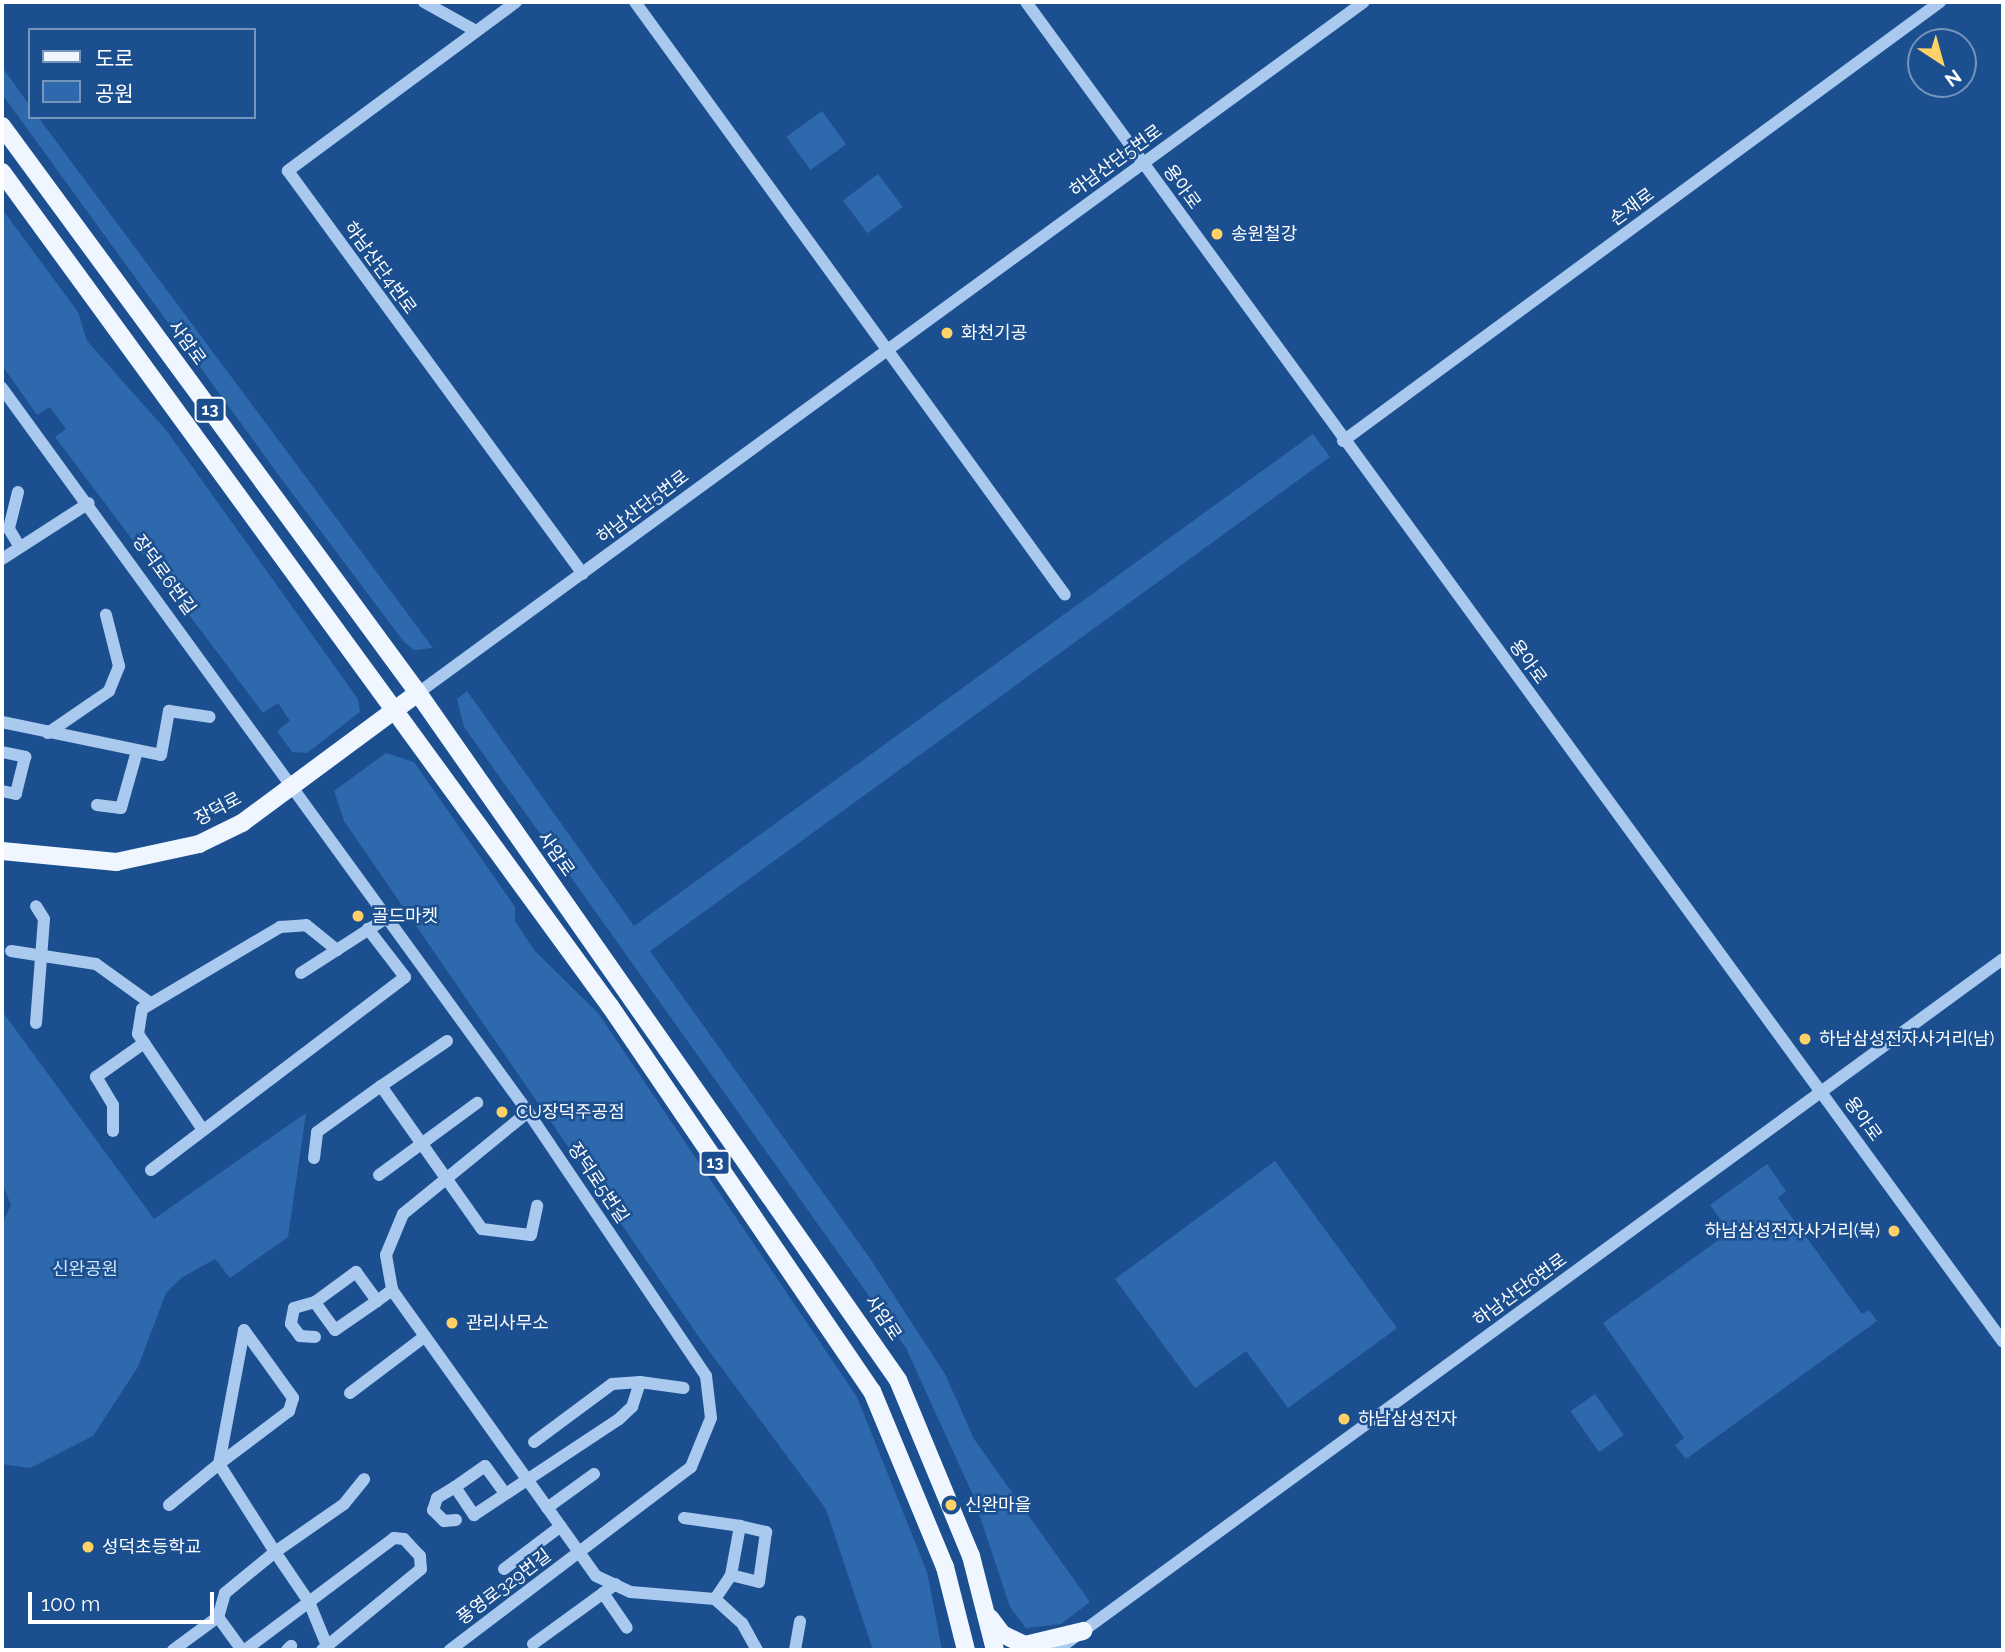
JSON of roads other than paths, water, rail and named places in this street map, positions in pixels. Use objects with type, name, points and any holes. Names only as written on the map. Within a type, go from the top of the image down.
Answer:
[{"type":"main road","name":"사암로","points":[[2,126],[418,693],[898,1380],[938,1467],[987,1615],[995,1650]]},
{"type":"main road","name":"13","points":[[2,172],[397,710],[872,1391],[946,1567],[966,1650]]},
{"type":"main road","name":"장덕로","points":[[2,851],[98,862],[160,855],[222,834],[295,786],[418,693]]},
{"type":"main road","points":[[987,1615],[1002,1634],[1025,1645],[1083,1631]]},
{"type":"street","points":[[424,2],[476,31]]},
{"type":"street","name":"하남산단4번로","points":[[516,2],[288,171],[583,574]]},
{"type":"street","points":[[635,2],[1065,594]]},
{"type":"street","name":"용아로","points":[[1026,2],[1343,441],[2003,1342]]},
{"type":"street","name":"하남산단5번로","points":[[418,693],[583,574],[887,347],[1364,2]]},
{"type":"street","name":"손재로","points":[[1343,441],[1940,2]]},
{"type":"street","name":"장덕로6번길","points":[[2,388],[295,786]]},
{"type":"street","points":[[18,492],[5,530],[20,547]]},
{"type":"street","points":[[2,558],[89,503]]},
{"type":"street","points":[[48,733],[109,691],[119,666],[106,615]]},
{"type":"street","points":[[2,722],[161,755],[169,710],[210,717]]},
{"type":"street","points":[[97,805],[121,808],[137,751]]},
{"type":"street","points":[[2,752],[25,757],[16,794],[2,791]]},
{"type":"street","name":"장덕로5번길","points":[[295,786],[528,1112],[701,1365],[710,1397],[708,1432],[691,1467],[580,1552]]},
{"type":"street","points":[[36,906],[44,919],[36,1023]]},
{"type":"street","points":[[301,973],[388,916]]},
{"type":"street","points":[[203,1130],[138,1034],[150,1003],[280,927],[306,925],[337,950]]},
{"type":"street","points":[[151,1170],[405,977],[368,929]]},
{"type":"street","points":[[11,951],[43,953],[96,964],[150,1003]]},
{"type":"street","name":"하남산단6번로","points":[[1057,1650],[2003,959]]},
{"type":"street","points":[[314,1157],[317,1132],[447,1041]]},
{"type":"street","points":[[113,1131],[113,1105],[96,1077],[144,1043]]},
{"type":"street","points":[[381,1086],[482,1230],[530,1235],[537,1206]]},
{"type":"street","points":[[379,1175],[477,1103]]},
{"type":"street","points":[[528,1112],[443,1176],[397,1222],[386,1255],[391,1290],[596,1576],[631,1592],[715,1599],[742,1623],[757,1650]]},
{"type":"street","points":[[315,1337],[300,1336],[291,1324],[294,1308],[315,1301],[356,1272],[377,1301]]},
{"type":"street","points":[[315,1301],[335,1330],[391,1290]]},
{"type":"street","points":[[169,1505],[219,1464],[293,1405],[244,1330],[219,1464],[309,1602],[324,1648],[423,1562],[409,1542],[394,1538],[309,1602],[244,1650],[218,1618]]},
{"type":"street","points":[[350,1393],[424,1337]]},
{"type":"street","points":[[455,1487],[474,1515],[525,1477],[628,1412],[639,1382]]},
{"type":"street","points":[[534,1442],[612,1384],[639,1382],[684,1388]]},
{"type":"street","points":[[456,1520],[444,1521],[433,1510],[437,1498],[485,1466],[504,1492]]},
{"type":"street","points":[[547,1508],[594,1474]]},
{"type":"street","points":[[173,1650],[218,1618],[225,1593],[275,1552],[344,1504],[364,1479]]},
{"type":"street","points":[[684,1518],[766,1532],[759,1582],[731,1575]]},
{"type":"street","points":[[503,1569],[561,1526]]},
{"type":"street","points":[[715,1599],[731,1575],[740,1527]]},
{"type":"street","name":"풍영로329번길","points":[[450,1650],[580,1552]]},
{"type":"street","points":[[533,1644],[616,1584]]},
{"type":"street","points":[[603,1593],[627,1628]]},
{"type":"street","points":[[795,1650],[800,1621]]},
{"type":"street","points":[[1067,1650],[1083,1631]]},
{"type":"place","name":"송원철강","points":[[1217,234]]},
{"type":"place","name":"화천기공","points":[[947,333]]},
{"type":"place","name":"골드마켓","points":[[358,916]]},
{"type":"place","name":"하남삼성전자사거리(남)","points":[[1805,1039]]},
{"type":"place","name":"CU장덕주공점","points":[[502,1112]]},
{"type":"place","name":"하남삼성전자사거리(북)","points":[[1894,1231]]},
{"type":"place","name":"관리사무소","points":[[452,1323]]},
{"type":"place","name":"하남삼성전자","points":[[1344,1419]]},
{"type":"place","name":"신완마을","points":[[951,1505]]},
{"type":"place","name":"성덕초등학교","points":[[88,1547]]},
{"type":"park label","name":"신완공원","points":[[85,1269]]}]
